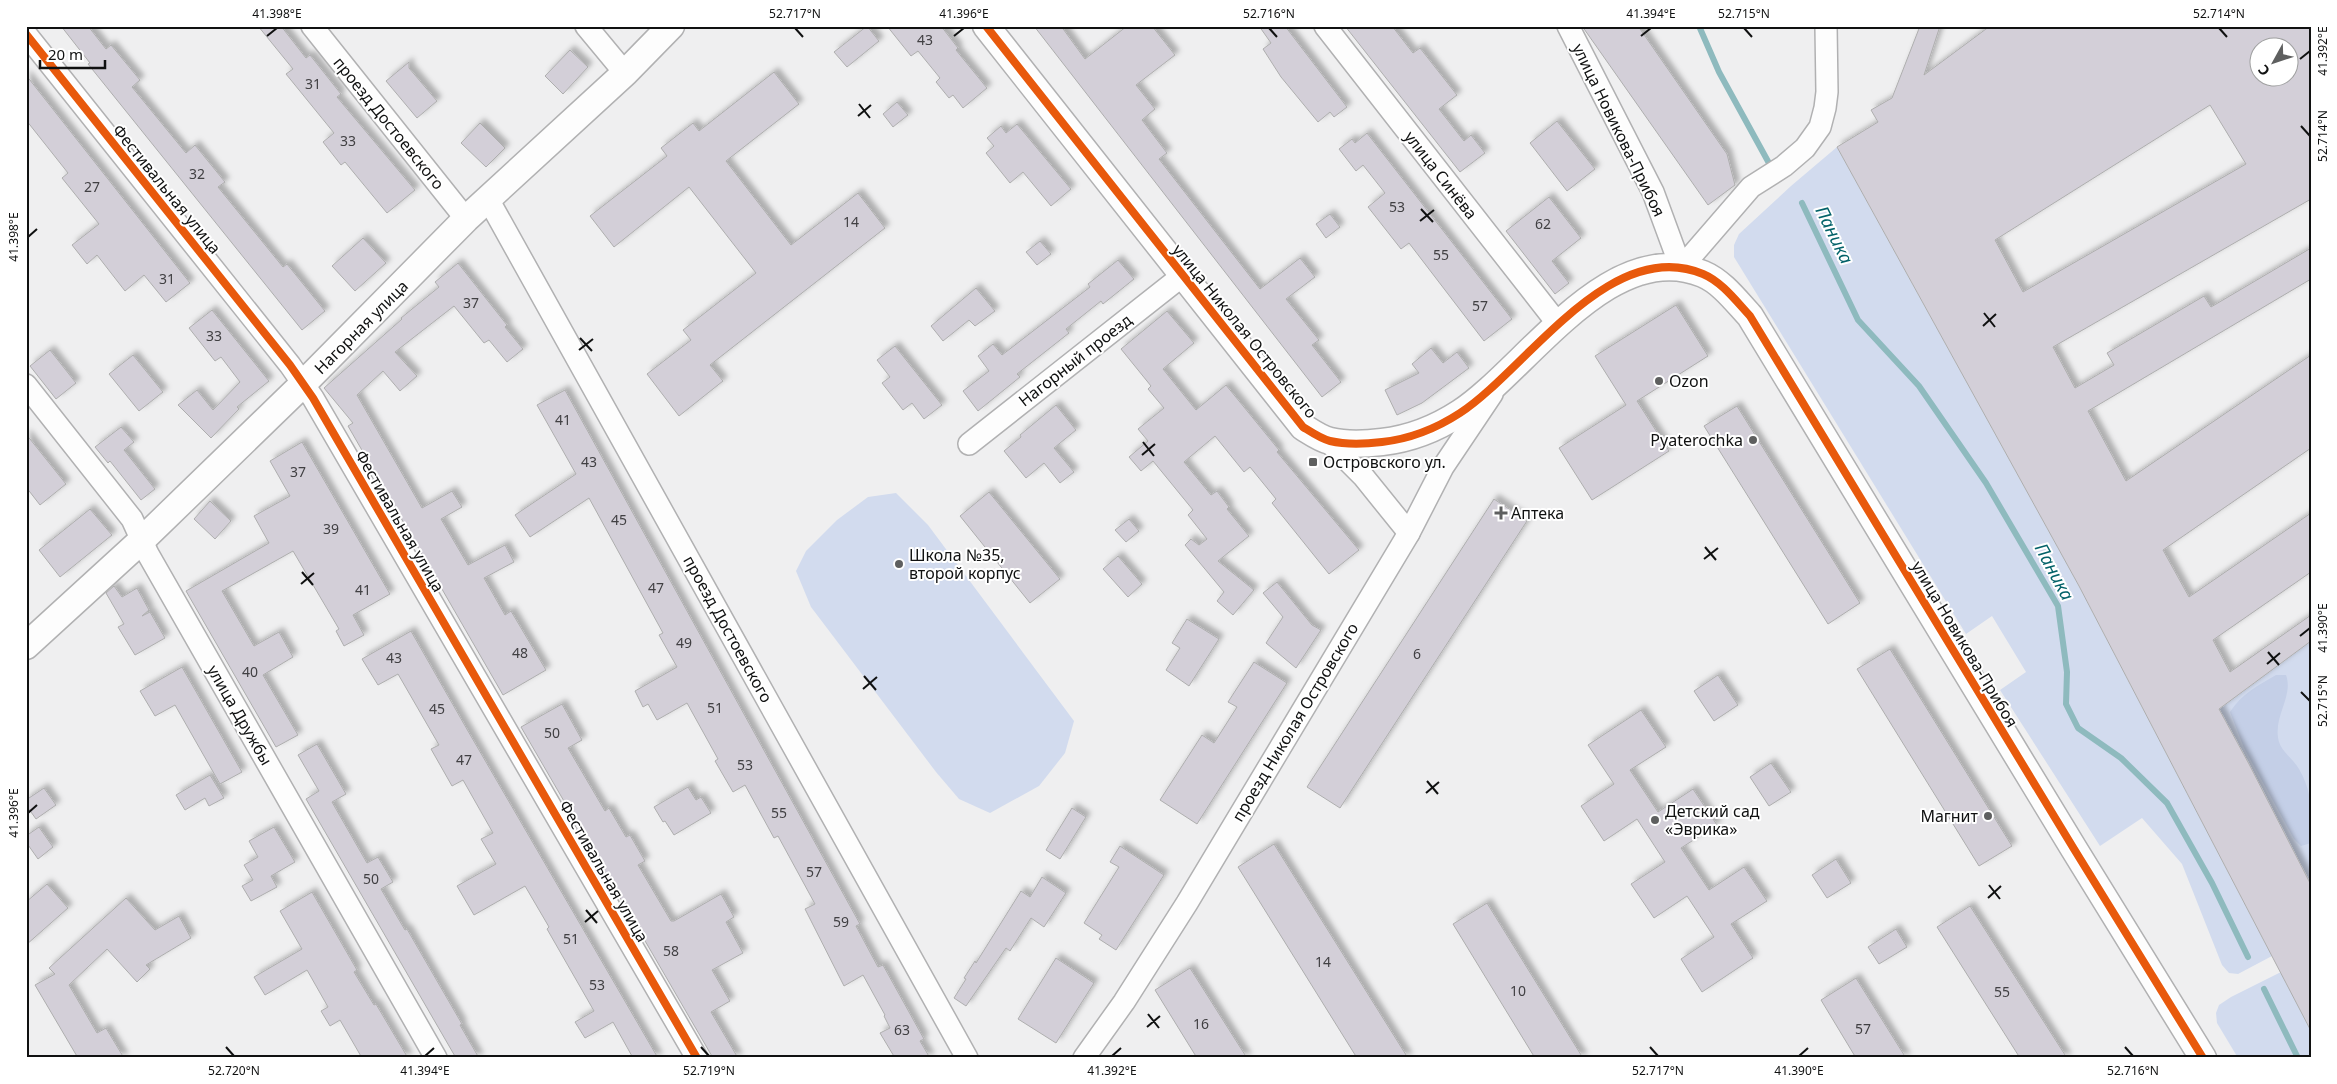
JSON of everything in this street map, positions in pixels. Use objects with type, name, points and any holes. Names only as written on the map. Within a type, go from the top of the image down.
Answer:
[{"type":"street","name":"проезд Достоевского","points":[[312,26],[466,219]]},
{"type":"street","points":[[586,26],[625,73]]},
{"type":"street","name":"Нагорная улица","points":[[26,646],[142,540],[303,384],[466,219],[625,73],[672,26]]},
{"type":"street","name":"улица Николая Островского","points":[[986,26],[1303,427],[1328,441],[1363,444],[1395,440],[1426,431],[1460,414],[1499,382],[1558,324],[1609,284],[1652,269],[1681,268]]},
{"type":"street","name":"улица Синёва","points":[[1325,26],[1558,324]]},
{"type":"street","name":"улица Новикова-Прибоя","points":[[1568,26],[1653,192],[1681,268],[1703,274],[1721,285],[1750,316],[2074,849],[2204,1058]]},
{"type":"street","points":[[1681,268],[1750,187],[1784,166],[1805,148],[1820,127],[1825,108],[1828,51],[1826,26]]},
{"type":"street","points":[[1828,51],[1838,26]]},
{"type":"street","name":"Фестивальная улица","points":[[26,34],[303,384],[697,1058]]},
{"type":"street","name":"проезд Достоевского","points":[[488,199],[967,1058]]},
{"type":"street","name":"Нагорный проезд","points":[[969,444],[1182,276]]},
{"type":"street","name":"проезд Николая Островского","points":[[1084,1058],[1124,1002],[1187,902],[1409,533],[1443,468],[1499,382]]},
{"type":"street","name":"улица Дружбы","points":[[26,385],[132,519],[153,563],[436,1058]]},
{"type":"street","points":[[1328,441],[1363,476],[1409,533]]},
{"type":"shaded area","points":[[1837,147],[2079,586],[2272,956],[2238,974],[2229,973],[2222,965],[2182,864],[2142,818],[2100,846],[2000,690],[2026,672],[1992,616],[1966,634],[1734,257],[1734,245],[1739,234]]},
{"type":"shaded area","points":[[896,493],[928,525],[1074,721],[1065,753],[1039,786],[990,813],[959,799],[936,772],[811,607],[796,571],[806,551],[837,520],[868,497]]},
{"type":"shaded area","points":[[2311,641],[2311,885],[2219,709]]},
{"type":"shaded area","points":[[2276,675],[2286,675],[2288,683],[2278,724],[2279,742],[2304,778],[2309,796],[2311,843],[2301,846],[2294,839],[2244,748],[2230,712],[2245,695]]},
{"type":"shaded area","points":[[2281,972],[2311,1031],[2311,1058],[2238,1058],[2217,1023],[2216,1013],[2219,1005]]},
{"type":"building","points":[[61,26],[88,26],[106,49],[111,45],[140,80],[132,87],[186,153],[195,145],[225,182],[218,187],[283,267],[287,264],[325,311],[302,330],[88,64],[90,63]]},
{"type":"building","points":[[258,26],[281,26],[306,58],[310,55],[341,94],[337,97],[415,190],[387,213],[345,162],[341,165],[323,142],[334,133],[286,74],[293,69]]},
{"type":"building","points":[[867,26],[879,41],[847,67],[834,52]]},
{"type":"building","points":[[887,26],[941,26],[958,48],[956,50],[987,88],[963,108],[953,95],[949,98],[936,82],[940,78],[918,51],[911,56]]},
{"type":"building","points":[[1034,26],[1061,26],[1085,59],[1127,26],[1152,26],[1175,55],[1136,85],[1155,109],[1142,120],[1167,153],[1159,159],[1260,289],[1300,258],[1315,277],[1286,299],[1319,340],[1312,345],[1341,382],[1322,397]]},
{"type":"building","points":[[1259,26],[1285,26],[1347,107],[1334,117],[1330,112],[1318,122],[1281,77],[1263,49],[1271,43]]},
{"type":"building","points":[[1345,26],[1392,26],[1413,53],[1420,48],[1457,95],[1439,109],[1464,141],[1471,135],[1485,153],[1460,172]]},
{"type":"building","points":[[1582,26],[1638,26],[1727,154],[1735,185],[1708,205]]},
{"type":"building","points":[[1920,26],[1940,26],[1924,75],[1990,26],[2311,26],[2311,199],[2053,347],[2075,388],[2114,365],[2107,353],[2204,296],[2211,307],[2311,248],[2311,279],[2088,411],[2126,481],[2311,355],[2311,448],[2163,550],[2189,597],[2311,513],[2311,572],[2213,640],[2230,672],[2311,615],[2311,641],[2219,709],[2311,885],[2311,1031],[2079,586],[1837,147],[1878,122],[1871,110],[1892,98]],"holes":[[[2210,105],[2246,164],[2023,292],[1995,240]]]},
{"type":"building","points":[[570,50],[588,67],[563,94],[545,76]]},
{"type":"building","points":[[409,62],[409,68],[437,101],[417,118],[386,81]]},
{"type":"building","points":[[774,72],[799,104],[726,161],[791,245],[858,193],[885,228],[710,365],[723,381],[679,416],[647,374],[691,340],[683,330],[756,273],[689,187],[614,247],[590,216],[667,156],[661,148],[693,123],[699,131]]},
{"type":"building","points":[[26,75],[190,283],[166,302],[144,275],[125,291],[97,255],[87,264],[72,245],[99,224],[62,178],[68,173],[26,120]]},
{"type":"building","points":[[897,102],[908,115],[893,127],[883,114]]},
{"type":"building","points":[[1557,121],[1595,169],[1567,191],[1530,143]]},
{"type":"building","points":[[480,123],[505,148],[486,167],[461,143]]},
{"type":"building","points":[[1017,124],[1071,189],[1051,206],[1023,172],[1010,183],[986,153],[994,146],[987,138],[1001,126],[1006,133]]},
{"type":"building","points":[[1367,133],[1512,319],[1484,341],[1409,243],[1401,249],[1368,207],[1385,193],[1363,165],[1356,171],[1339,149],[1352,139],[1355,143]]},
{"type":"building","points":[[1549,197],[1581,238],[1552,261],[1569,283],[1555,294],[1506,231]]},
{"type":"building","points":[[1330,214],[1340,227],[1326,238],[1316,224]]},
{"type":"building","points":[[363,238],[386,263],[355,291],[332,266]]},
{"type":"building","points":[[1040,241],[1051,254],[1037,265],[1026,252]]},
{"type":"building","points":[[1118,260],[1134,279],[1103,304],[1101,301],[1066,329],[1069,333],[1017,374],[1020,377],[978,411],[963,391],[989,371],[978,356],[993,344],[1002,355],[1090,287],[1088,284]]},
{"type":"building","points":[[458,263],[507,325],[505,327],[523,349],[507,362],[489,340],[484,343],[454,306],[395,352],[417,376],[400,391],[383,371],[357,395],[422,508],[452,491],[462,507],[441,519],[468,565],[505,545],[514,562],[484,578],[505,615],[511,611],[546,670],[503,695],[348,426],[353,423],[324,388],[401,318],[439,287],[435,282]]},
{"type":"building","points":[[976,288],[995,311],[975,326],[969,320],[943,341],[931,326]]},
{"type":"building","points":[[1676,305],[1708,356],[1637,401],[1669,451],[1592,500],[1559,448],[1626,405],[1595,356]]},
{"type":"building","points":[[212,310],[269,381],[237,407],[239,409],[211,438],[178,405],[197,390],[213,410],[240,382],[221,357],[215,361],[189,328]]},
{"type":"building","points":[[1167,311],[1194,343],[1163,369],[1196,410],[1226,385],[1279,450],[1277,452],[1359,550],[1329,574],[1272,503],[1276,499],[1250,467],[1244,472],[1215,436],[1184,462],[1211,495],[1217,491],[1229,507],[1227,509],[1249,536],[1218,561],[1254,590],[1233,615],[1217,601],[1224,592],[1185,545],[1191,539],[1199,545],[1207,539],[1188,515],[1193,510],[1153,461],[1141,471],[1129,457],[1148,441],[1138,429],[1164,408],[1148,389],[1151,386],[1121,349]]},
{"type":"building","points":[[895,346],[942,405],[924,419],[912,403],[903,410],[882,383],[890,377],[877,360]]},
{"type":"building","points":[[1431,348],[1443,363],[1457,352],[1469,368],[1422,403],[1397,415],[1385,390],[1419,373],[1412,364]]},
{"type":"building","points":[[50,350],[76,383],[56,399],[30,366]]},
{"type":"building","points":[[133,355],[163,392],[139,411],[109,374]]},
{"type":"building","points":[[565,390],[860,924],[856,926],[878,967],[883,965],[924,1039],[920,1041],[930,1058],[895,1058],[880,1033],[890,1028],[885,1015],[863,975],[844,986],[805,909],[815,904],[778,836],[774,838],[745,785],[733,792],[715,761],[718,759],[687,703],[657,720],[648,704],[643,707],[635,691],[677,667],[659,635],[663,633],[589,498],[530,537],[515,515],[576,474],[537,405]]},
{"type":"building","points":[[1056,405],[1076,430],[1054,448],[1074,472],[1060,483],[1044,463],[1026,478],[1004,451]]},
{"type":"building","points":[[1737,406],[1860,603],[1828,624],[1704,426]]},
{"type":"building","points":[[121,427],[134,442],[124,450],[155,489],[141,500],[110,461],[108,463],[95,447]]},
{"type":"building","points":[[26,434],[66,484],[40,505],[26,487]]},
{"type":"building","points":[[302,442],[390,594],[353,615],[364,635],[344,646],[336,631],[339,629],[293,551],[222,591],[254,646],[279,632],[293,657],[263,675],[298,735],[276,747],[186,591],[269,543],[254,516],[290,496],[270,461]]},
{"type":"building","points":[[989,492],[1060,579],[1030,603],[960,516]]},
{"type":"building","points":[[1494,499],[1527,521],[1340,808],[1307,787]]},
{"type":"building","points":[[210,501],[231,521],[215,539],[194,519]]},
{"type":"building","points":[[90,509],[112,535],[60,577],[39,550]]},
{"type":"building","points":[[1129,519],[1139,531],[1126,542],[1115,530]]},
{"type":"building","points":[[1118,556],[1142,584],[1128,597],[1103,569]]},
{"type":"building","points":[[1277,582],[1312,625],[1321,630],[1296,668],[1266,643],[1283,617],[1263,593]]},
{"type":"building","points":[[114,586],[122,597],[137,588],[149,610],[142,616],[150,612],[165,638],[135,655],[118,627],[124,624],[106,593]]},
{"type":"building","points":[[1187,619],[1219,639],[1189,686],[1166,670],[1180,648],[1172,643]]},
{"type":"building","points":[[411,631],[658,1058],[633,1058],[613,1022],[585,1038],[575,1022],[594,1011],[547,929],[549,927],[525,886],[474,915],[457,886],[496,864],[481,839],[493,833],[463,780],[452,786],[431,749],[439,745],[398,674],[378,685],[362,659]]},
{"type":"building","points":[[1890,649],[2012,846],[1979,866],[1857,669]]},
{"type":"building","points":[[1254,662],[1287,683],[1197,824],[1160,800],[1202,735],[1214,743],[1237,707],[1228,702]]},
{"type":"building","points":[[182,667],[242,772],[220,784],[175,705],[155,716],[140,691]]},
{"type":"building","points":[[1718,675],[1738,705],[1714,721],[1694,691]]},
{"type":"building","points":[[562,704],[582,740],[568,748],[605,811],[609,808],[626,837],[630,835],[645,861],[638,865],[671,921],[721,894],[734,917],[726,922],[743,953],[712,970],[730,1001],[711,1012],[738,1058],[713,1058],[521,727]]},
{"type":"building","points":[[1641,710],[1666,747],[1630,770],[1658,812],[1693,789],[1717,825],[1681,848],[1709,890],[1744,867],[1767,901],[1731,924],[1753,958],[1702,992],[1681,959],[1714,937],[1687,896],[1654,918],[1631,884],[1665,862],[1637,819],[1604,841],[1581,806],[1614,784],[1588,745]]},
{"type":"building","points":[[317,744],[346,794],[332,802],[367,863],[378,857],[393,882],[381,889],[405,930],[407,929],[462,1024],[460,1025],[479,1058],[456,1058],[306,799],[319,791],[298,755]]},
{"type":"building","points":[[1771,763],[1791,792],[1769,806],[1750,777]]},
{"type":"building","points":[[210,775],[224,798],[209,806],[205,798],[185,810],[176,795]]},
{"type":"building","points":[[688,787],[696,800],[701,797],[711,813],[674,835],[654,807]]},
{"type":"building","points":[[44,788],[56,805],[36,819],[26,805],[26,800]]},
{"type":"building","points":[[1072,808],[1086,817],[1060,859],[1046,850]]},
{"type":"building","points":[[39,827],[53,847],[38,859],[26,842],[26,836]]},
{"type":"building","points":[[274,827],[295,862],[271,876],[277,887],[251,901],[242,886],[253,880],[244,865],[258,857],[249,841]]},
{"type":"building","points":[[1274,844],[1408,1058],[1357,1058],[1238,867]]},
{"type":"building","points":[[1120,846],[1164,875],[1116,950],[1099,939],[1102,935],[1084,923],[1119,867],[1110,862]]},
{"type":"building","points":[[1836,859],[1851,883],[1827,898],[1812,875]]},
{"type":"building","points":[[1042,877],[1066,893],[1044,927],[1031,918],[1010,951],[1006,948],[966,1006],[954,998],[966,979],[964,978],[975,961],[976,963],[1021,891],[1030,897]]},
{"type":"building","points":[[47,884],[68,908],[26,945],[26,902]]},
{"type":"building","points":[[312,892],[357,970],[354,972],[374,1005],[376,1004],[408,1058],[362,1058],[340,1020],[330,1026],[321,1011],[328,1007],[307,970],[265,995],[254,977],[302,949],[280,911]]},
{"type":"building","points":[[126,898],[155,930],[179,916],[191,938],[146,965],[150,969],[137,982],[107,949],[69,985],[97,1033],[106,1028],[124,1058],[78,1058],[35,985],[55,974],[49,968]]},
{"type":"building","points":[[1487,903],[1583,1058],[1535,1058],[1453,924]]},
{"type":"building","points":[[1970,906],[2067,1058],[2020,1058],[1937,927]]},
{"type":"building","points":[[1896,929],[1907,947],[1879,964],[1868,947]]},
{"type":"building","points":[[1056,958],[1094,983],[1056,1043],[1018,1019]]},
{"type":"building","points":[[1190,968],[1247,1058],[1197,1058],[1155,990]]},
{"type":"building","points":[[1856,978],[1906,1058],[1856,1058],[1821,1000]]},
{"type":"waterway","name":"Паника","points":[[1699,26],[1719,72],[1770,165]]},
{"type":"waterway","name":"Паника","points":[[1802,203],[1858,320],[1919,386],[1986,483],[2058,606],[2067,672],[2066,704],[2078,728],[2121,758],[2167,803],[2212,883],[2248,957]]},
{"type":"waterway","name":"Паника","points":[[2264,989],[2298,1058]]},
{"type":"cycle path","points":[[986,26],[1303,427],[1327,440],[1349,444],[1392,441],[1422,432],[1442,423],[1460,413],[1486,393],[1571,313],[1603,290],[1635,273],[1669,267],[1703,274],[1723,287],[1750,316],[2203,1058]]},
{"type":"cycle path","points":[[26,34],[290,365],[313,398],[697,1058]]},
{"type":"place","name":"Ozon","points":[[1659,381]]},
{"type":"place","name":"Pyaterochka","points":[[1753,440]]},
{"type":"place","name":"Островского ул.","points":[[1313,462]]},
{"type":"place","name":"Аптека","points":[[1501,513]]},
{"type":"place","name":"Школа №35, второй корпус","points":[[899,564]]},
{"type":"place","name":"Магнит","points":[[1988,816]]},
{"type":"place","name":"Детский сад «Эврика»","points":[[1655,820]]}]
